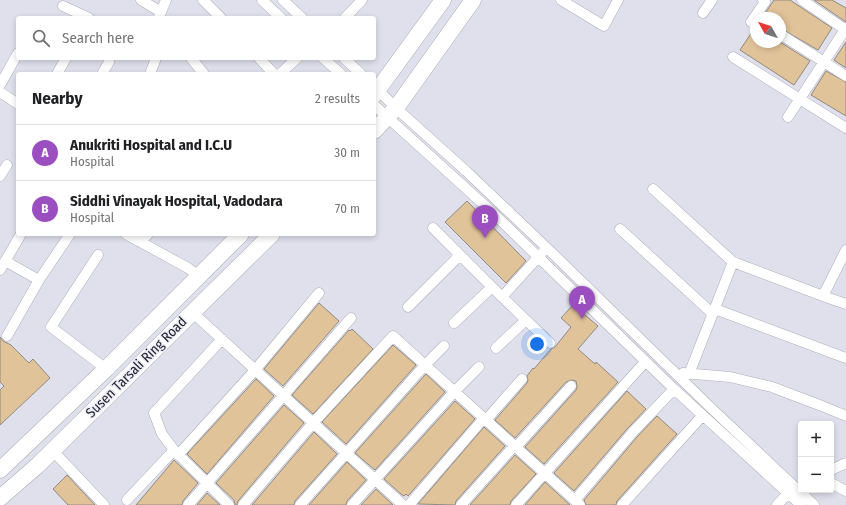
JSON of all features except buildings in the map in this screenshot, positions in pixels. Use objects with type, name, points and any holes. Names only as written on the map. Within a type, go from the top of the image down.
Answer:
[{"type":"main road","points":[[376,93],[442,0]]},
{"type":"main road","points":[[376,129],[392,113],[473,0]]},
{"type":"main road","name":"Susen Tarsali Ring Road","points":[[0,470],[106,369],[239,236]]},
{"type":"main road","name":"Susen Tarsali Ring Road","points":[[0,498],[52,450],[270,236]]},
{"type":"street","points":[[141,0],[160,15],[166,0]]},
{"type":"street","points":[[203,0],[219,16]]},
{"type":"street","points":[[262,0],[278,16]]},
{"type":"street","points":[[283,0],[300,16]]},
{"type":"street","points":[[347,16],[361,0]]},
{"type":"street","points":[[561,0],[604,26],[618,0]]},
{"type":"street","points":[[703,13],[712,0]]},
{"type":"street","points":[[758,12],[765,2],[763,0]]},
{"type":"street","points":[[788,117],[846,29],[802,0]]},
{"type":"street","points":[[63,6],[85,16]]},
{"type":"street","points":[[786,38],[846,76]]},
{"type":"street","points":[[0,85],[16,57]]},
{"type":"street","points":[[733,57],[846,128]]},
{"type":"street","points":[[58,72],[65,60]]},
{"type":"street","points":[[151,72],[155,60]]},
{"type":"street","points":[[193,60],[202,72]]},
{"type":"street","points":[[261,60],[272,72]]},
{"type":"street","points":[[282,72],[295,60]]},
{"type":"street","points":[[325,60],[339,72]]},
{"type":"street","points":[[346,60],[359,72]]},
{"type":"street","points":[[103,72],[109,62]]},
{"type":"street","points":[[0,92],[16,103]]},
{"type":"street","points":[[376,95],[392,113],[492,212],[702,416],[795,488],[801,505]]},
{"type":"street","points":[[376,95],[392,113],[466,172],[547,248],[674,373],[814,505]]},
{"type":"street","points":[[0,176],[7,165]]},
{"type":"street","points":[[653,189],[733,262],[846,304]]},
{"type":"street","points":[[433,228],[550,343]]},
{"type":"street","points":[[620,229],[714,312],[846,358]]},
{"type":"street","points":[[0,270],[20,236]]},
{"type":"street","points":[[7,336],[39,280],[69,236]]},
{"type":"street","points":[[130,236],[188,268],[199,276]]},
{"type":"street","points":[[140,242],[146,236]]},
{"type":"street","points":[[502,297],[547,248]]},
{"type":"street","points":[[98,255],[51,327],[106,369]]},
{"type":"street","points":[[408,307],[460,255]]},
{"type":"street","points":[[823,296],[844,257]]},
{"type":"street","points":[[5,261],[39,280]]},
{"type":"street","points":[[689,374],[733,262]]},
{"type":"street","points":[[454,323],[492,287]]},
{"type":"street","points":[[127,500],[176,453],[255,370],[319,293]]},
{"type":"street","points":[[192,312],[403,505]]},
{"type":"street","points":[[188,505],[208,484],[351,318]]},
{"type":"street","points":[[496,348],[526,320]]},
{"type":"street","points":[[243,505],[313,423],[393,336],[545,473],[574,502],[632,434],[674,389]]},
{"type":"street","points":[[222,339],[154,413],[162,434],[176,453],[228,505]]},
{"type":"street","points":[[300,505],[425,365],[444,346]]},
{"type":"street","points":[[516,505],[645,362]]},
{"type":"street","points":[[352,505],[454,392],[479,367]]},
{"type":"street","points":[[661,376],[674,373],[730,376],[772,387],[846,416]]},
{"type":"street","points":[[409,505],[522,379]]},
{"type":"street","points":[[461,505],[571,386]]},
{"type":"street","points":[[622,505],[702,416]]},
{"type":"street","points":[[52,450],[104,505]]},
{"type":"street","points":[[834,469],[846,463]]},
{"type":"street","points":[[834,485],[846,491]]},
{"type":"street","points":[[777,505],[795,488]]},
{"type":"place","name":"Siddhi Vinayak Hospital, Vadodara","points":[[485,238]]},
{"type":"place","name":"Anukriti Hospital and I.C.U","points":[[582,319]]}]
